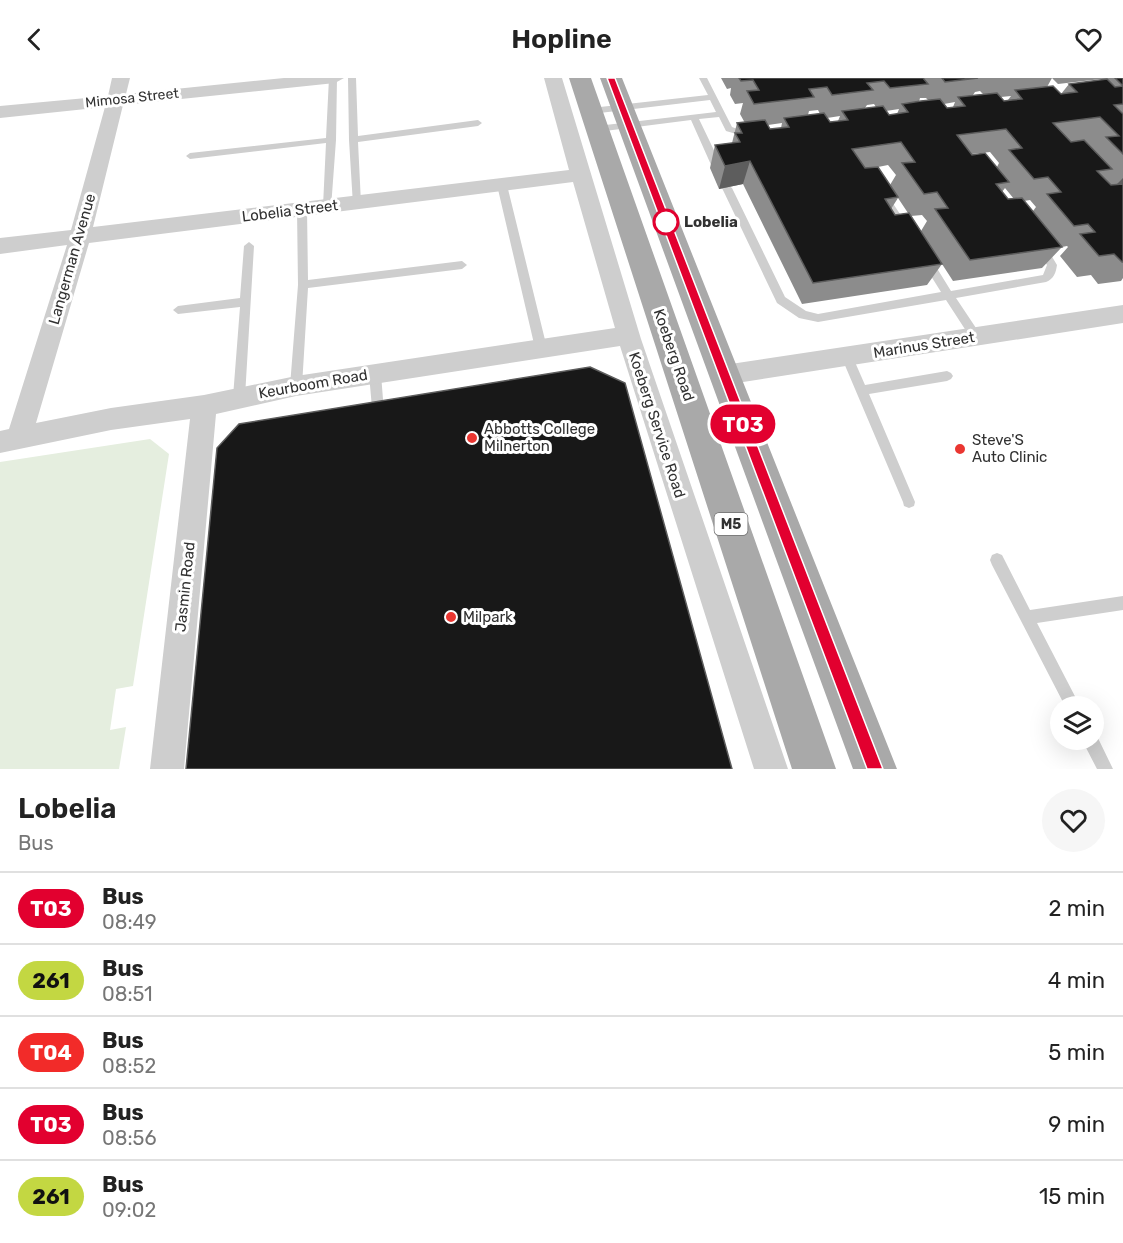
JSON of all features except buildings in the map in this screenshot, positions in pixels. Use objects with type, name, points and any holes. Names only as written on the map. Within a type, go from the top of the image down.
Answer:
[{"type":"main road","name":"Koeberg Road","points":[[580,78],[814,769]]},
{"type":"main road","points":[[611,78],[875,769]]},
{"type":"street","name":"Langerman Avenue","points":[[9,440],[80,236],[121,78]]},
{"type":"street","name":"Mimosa Street","points":[[0,112],[334,78]]},
{"type":"street","name":"Koeberg Service Road","points":[[553,78],[579,175],[628,335],[771,769]]},
{"type":"street","name":"Lobelia Street","points":[[0,246],[579,175]]},
{"type":"street","name":"Marinus Street","points":[[724,375],[1123,314]]},
{"type":"street","name":"Keurboom Road","points":[[9,440],[111,419],[204,406],[296,386],[628,335]]},
{"type":"street","name":"Jasmin Road","points":[[167,769],[187,633],[204,406]]},
{"type":"lane","points":[[328,206],[334,78]]},
{"type":"lane","points":[[352,78],[356,203]]},
{"type":"lane","points":[[703,78],[729,129],[746,135],[758,135]]},
{"type":"lane","points":[[594,120],[626,116],[713,97]]},
{"type":"lane","points":[[594,120],[626,116],[694,118],[721,114]]},
{"type":"lane","points":[[694,118],[717,167]]},
{"type":"lane","points":[[353,140],[478,123]]},
{"type":"lane","points":[[190,156],[332,140]]},
{"type":"lane","points":[[874,181],[976,337]]},
{"type":"lane","points":[[502,185],[541,348]]},
{"type":"lane","points":[[727,188],[781,300],[803,315],[818,318],[1046,278],[1051,272],[1050,259],[1032,237]]},
{"type":"lane","points":[[296,386],[303,285],[302,209]]},
{"type":"lane","points":[[239,397],[249,246]]},
{"type":"lane","points":[[303,285],[462,265]]},
{"type":"lane","points":[[178,310],[245,302]]},
{"type":"lane","points":[[847,356],[909,502]]},
{"type":"lane","points":[[355,416],[382,410],[375,374]]},
{"type":"lane","points":[[863,390],[947,376]]},
{"type":"lane","points":[[997,560],[1029,617],[1068,696]]},
{"type":"lane","points":[[1029,617],[1123,603]]},
{"type":"lane","points":[[1095,750],[1105,769]]},
{"type":"green space","points":[[150,439],[169,454],[133,686],[116,689],[110,730],[126,727],[119,769],[0,769],[0,462]]},
{"type":"bus line","name":"T03","points":[[611,78],[875,769]]},
{"type":"place","name":"Lobelia","points":[[666,222]]},
{"type":"place","name":"Abbotts College Milnerton","points":[[472,438]]},
{"type":"place","name":"Steve'S Auto Clinic","points":[[960,449]]},
{"type":"place","name":"Milpark","points":[[451,617]]}]
